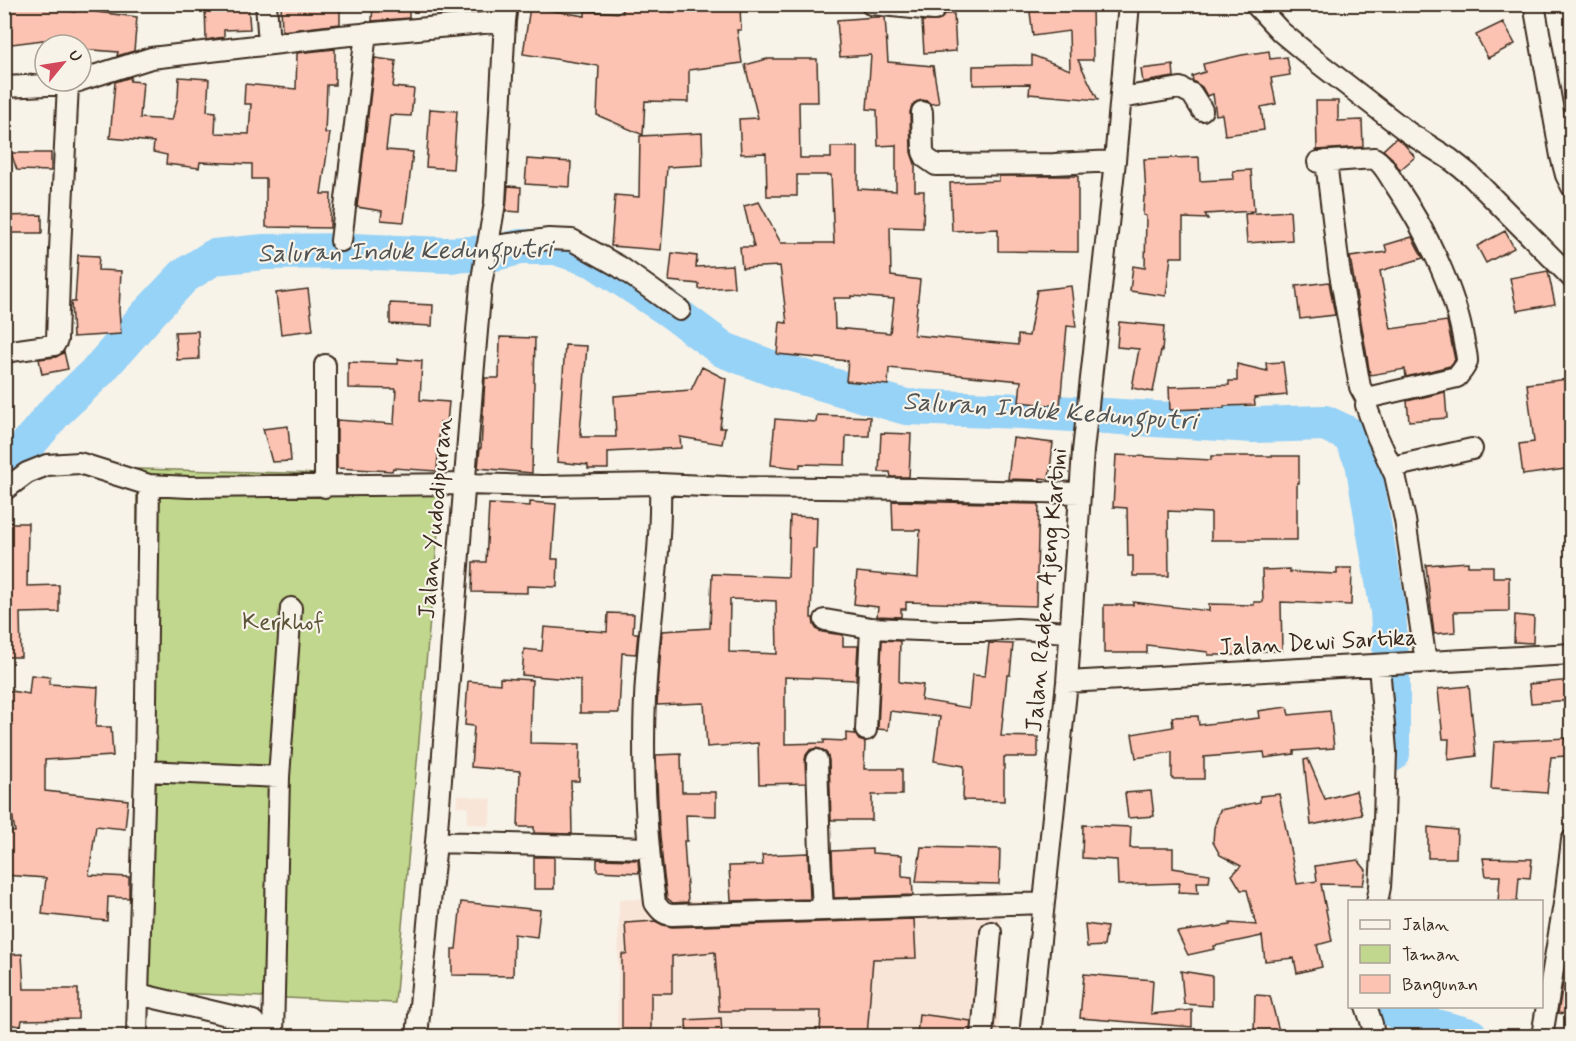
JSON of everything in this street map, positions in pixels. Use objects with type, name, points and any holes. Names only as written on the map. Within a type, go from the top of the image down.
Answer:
[{"type":"street","points":[[266,4],[269,44]]},
{"type":"street","points":[[871,4],[934,10]]},
{"type":"street","name":"Jalan Raden Ajeng Kartini","points":[[1030,1036],[1066,682],[1083,451],[1115,161],[1129,4]]},
{"type":"street","points":[[1255,4],[1281,32],[1316,61],[1409,133],[1469,174],[1572,278]]},
{"type":"street","points":[[1534,4],[1563,118],[1561,156],[1572,188]]},
{"type":"street","points":[[93,77],[151,58],[366,33],[506,13]]},
{"type":"street","name":"Jalan Yudodipuran","points":[[417,1036],[436,842],[481,285],[495,204],[506,13]]},
{"type":"street","points":[[341,241],[366,33]]},
{"type":"street","points":[[4,87],[33,85]]},
{"type":"street","points":[[1121,98],[1180,88],[1192,94],[1202,110]]},
{"type":"street","points":[[4,352],[54,345],[57,340],[60,250],[75,93]]},
{"type":"street","points":[[922,112],[923,152],[926,158],[936,165],[1115,161]]},
{"type":"street","points":[[1367,400],[1371,397],[1457,376],[1467,362],[1460,323],[1441,269],[1421,228],[1381,163],[1374,158],[1322,162],[1360,387],[1367,400],[1366,405],[1370,418],[1395,475],[1406,520],[1421,662]]},
{"type":"street","points":[[487,249],[549,239],[572,240],[620,267],[680,310]]},
{"type":"street","points":[[325,365],[325,487]]},
{"type":"street","points":[[1392,467],[1472,449]]},
{"type":"street","points":[[4,490],[27,472],[47,465],[80,463],[150,484],[199,487],[660,484],[1080,493]]},
{"type":"street","points":[[137,1036],[150,484]]},
{"type":"street","points":[[660,484],[661,516],[645,697],[644,765],[648,848],[655,903],[665,914],[1044,903]]},
{"type":"street","points":[[273,1036],[279,777],[291,608]]},
{"type":"street","points":[[825,620],[871,628],[944,631],[1017,629],[1070,632]]},
{"type":"street","points":[[866,730],[871,628]]},
{"type":"street","name":"Jalan Dewi Sartika","points":[[1066,682],[1572,654]]},
{"type":"street","points":[[1377,900],[1384,821],[1386,751],[1380,665]]},
{"type":"street","points":[[817,760],[823,910]]},
{"type":"street","points":[[145,771],[279,777]]},
{"type":"street","points":[[1548,1036],[1542,1036],[1565,898],[1572,840]]},
{"type":"street","points":[[436,842],[648,848]]},
{"type":"street","points":[[982,1036],[991,932]]},
{"type":"street","points":[[138,994],[253,1021],[266,1036]]},
{"type":"street","points":[[1367,1008],[1374,1036]]},
{"type":"shaded area","points":[[457,795],[492,799],[489,826],[467,823],[468,807],[456,806]]},
{"type":"shaded area","points":[[619,899],[1001,907],[999,1036],[617,1036]]},
{"type":"green space","name":"Kerkhof","points":[[137,469],[443,477],[395,1003],[136,991]]},
{"type":"building","points":[[4,4],[41,4],[41,7],[75,12],[76,4],[98,4],[97,12],[137,17],[134,51],[117,56],[118,52],[93,50],[93,33],[33,33],[33,41],[4,45]]},
{"type":"building","points":[[205,4],[248,4],[250,29],[224,30],[224,37],[206,40]]},
{"type":"building","points":[[281,4],[340,4],[340,24],[282,31]]},
{"type":"building","points":[[373,4],[409,4],[409,18],[372,21]]},
{"type":"building","points":[[440,4],[473,4],[473,12],[440,15]]},
{"type":"building","points":[[1029,4],[1092,4],[1093,60],[1078,60],[1098,100],[1029,94],[1030,84],[973,85],[973,66],[1032,65],[1032,55],[1070,70],[1069,31],[1033,36]]},
{"type":"building","points":[[622,5],[672,12],[673,6],[708,11],[708,6],[740,5],[741,30],[737,30],[742,63],[689,70],[689,102],[645,101],[643,135],[597,115],[599,66],[523,54],[530,7],[585,16],[585,11],[623,13]]},
{"type":"building","points":[[945,14],[954,14],[956,51],[924,53],[922,21],[938,21]]},
{"type":"building","points":[[885,17],[888,62],[933,66],[939,103],[931,104],[922,100],[912,106],[910,112],[915,191],[924,191],[923,228],[890,227],[891,276],[920,280],[914,335],[1018,345],[1018,335],[1029,336],[1037,290],[1071,286],[1076,327],[1067,326],[1060,406],[1019,402],[1021,381],[889,368],[888,385],[846,381],[848,361],[777,354],[780,322],[787,323],[780,266],[742,268],[740,247],[754,247],[744,206],[759,202],[781,243],[834,243],[831,175],[797,175],[797,196],[767,196],[766,153],[741,154],[739,119],[758,118],[745,65],[767,59],[817,59],[818,102],[799,102],[800,158],[831,158],[831,147],[858,147],[858,189],[896,191],[896,145],[878,146],[877,110],[867,109],[871,55],[840,57],[837,20]],"holes":[[[851,296],[894,299],[890,333],[835,328],[834,298],[851,298]]]},
{"type":"building","points":[[1503,22],[1515,44],[1488,58],[1476,35]]},
{"type":"building","points":[[335,49],[335,85],[327,85],[325,133],[330,133],[321,194],[331,194],[330,228],[266,227],[266,179],[252,179],[252,164],[200,162],[199,168],[166,164],[167,155],[153,152],[154,142],[110,138],[115,82],[131,77],[130,81],[143,82],[140,118],[172,120],[178,97],[179,77],[209,79],[207,111],[216,112],[215,133],[249,134],[251,104],[244,104],[245,84],[296,89],[297,53]]},
{"type":"building","points":[[1269,51],[1270,59],[1287,57],[1290,75],[1271,78],[1276,104],[1261,107],[1264,130],[1225,135],[1222,114],[1216,115],[1213,94],[1207,96],[1202,87],[1193,81],[1192,76],[1205,72],[1203,64]]},
{"type":"building","points":[[375,58],[396,61],[393,87],[414,89],[411,116],[390,115],[386,150],[413,152],[404,222],[381,220],[382,211],[357,207]]},
{"type":"building","points":[[1173,65],[1174,77],[1143,82],[1141,69]]},
{"type":"building","points":[[1316,101],[1338,101],[1338,121],[1362,120],[1363,147],[1317,150]]},
{"type":"building","points":[[430,109],[457,111],[453,169],[426,167]]},
{"type":"building","points":[[702,133],[703,165],[667,167],[661,250],[611,246],[615,195],[639,197],[640,136]]},
{"type":"building","points":[[1396,138],[1415,157],[1400,170],[1383,150]]},
{"type":"building","points":[[11,153],[51,153],[51,171],[17,170]]},
{"type":"building","points":[[1199,157],[1200,181],[1234,179],[1233,171],[1251,170],[1254,211],[1205,214],[1208,219],[1183,218],[1183,257],[1171,257],[1166,296],[1130,291],[1133,266],[1145,268],[1144,159]]},
{"type":"building","points":[[527,159],[571,162],[570,187],[525,184]]},
{"type":"building","points":[[999,176],[1078,176],[1078,252],[998,251],[998,229],[952,231],[950,183],[999,181]]},
{"type":"building","points":[[508,186],[521,187],[520,212],[506,211]]},
{"type":"building","points":[[1290,211],[1292,240],[1247,243],[1245,214]]},
{"type":"building","points":[[42,215],[42,233],[4,233],[4,216]]},
{"type":"building","points":[[1505,231],[1514,248],[1486,263],[1477,246]]},
{"type":"building","points":[[1412,237],[1423,258],[1380,271],[1391,329],[1447,321],[1455,360],[1450,366],[1406,377],[1405,369],[1370,375],[1350,257],[1387,252],[1385,245]]},
{"type":"building","points":[[672,253],[697,256],[696,267],[732,265],[734,287],[699,289],[699,284],[669,281]]},
{"type":"building","points":[[78,255],[99,256],[98,270],[121,271],[119,310],[121,334],[73,337],[71,302],[75,302]]},
{"type":"building","points":[[1548,271],[1555,304],[1517,311],[1510,278]]},
{"type":"building","points":[[1329,282],[1335,315],[1300,319],[1296,286]]},
{"type":"building","points":[[308,289],[313,330],[281,334],[276,293]]},
{"type":"building","points":[[390,303],[433,305],[432,326],[390,324]]},
{"type":"building","points":[[1119,322],[1164,326],[1162,351],[1153,392],[1132,388],[1139,349],[1117,347]]},
{"type":"building","points":[[198,331],[199,359],[177,360],[175,332]]},
{"type":"building","points":[[500,337],[535,338],[532,473],[478,468],[485,378],[499,378]]},
{"type":"building","points":[[565,345],[587,346],[581,437],[616,437],[614,396],[691,390],[702,367],[726,379],[720,428],[725,428],[722,444],[680,437],[681,448],[608,452],[608,469],[588,469],[588,465],[557,462]]},
{"type":"building","points":[[64,352],[68,369],[42,374],[39,359],[56,357]]},
{"type":"building","points":[[398,359],[422,361],[420,400],[449,402],[447,423],[440,422],[437,471],[337,468],[337,420],[394,424],[396,389],[348,388],[348,362],[398,364]]},
{"type":"building","points":[[1283,362],[1287,395],[1254,398],[1255,405],[1170,410],[1169,387],[1229,385],[1229,381],[1237,381],[1237,364],[1267,371],[1266,363]]},
{"type":"building","points":[[1568,379],[1572,411],[1572,429],[1568,429],[1572,450],[1572,468],[1523,475],[1519,444],[1534,442],[1527,384]]},
{"type":"building","points":[[1445,392],[1447,418],[1409,421],[1407,401]]},
{"type":"building","points":[[817,415],[870,417],[869,436],[846,436],[845,465],[800,464],[800,468],[771,465],[775,419],[816,422]]},
{"type":"building","points":[[288,426],[291,461],[272,462],[263,429]]},
{"type":"building","points":[[881,433],[911,434],[909,477],[891,477],[890,472],[879,472]]},
{"type":"building","points":[[1013,438],[1053,443],[1049,479],[1008,479]]},
{"type":"building","points":[[1116,455],[1211,460],[1211,456],[1299,456],[1297,540],[1211,540],[1211,513],[1168,511],[1169,576],[1133,576],[1133,556],[1128,556],[1127,508],[1113,507]]},
{"type":"building","points":[[892,501],[1039,504],[1036,606],[906,602],[906,609],[901,609],[901,617],[877,616],[878,607],[854,604],[857,572],[918,578],[920,530],[893,530]]},
{"type":"building","points":[[530,502],[556,504],[552,559],[558,559],[557,587],[527,586],[527,593],[472,592],[473,562],[486,562],[489,504],[530,506]]},
{"type":"building","points":[[790,516],[817,517],[816,549],[813,549],[811,618],[817,630],[843,635],[843,646],[858,646],[856,680],[785,677],[785,744],[824,743],[824,740],[846,741],[846,733],[855,734],[859,740],[865,742],[864,769],[902,769],[902,795],[872,795],[872,820],[831,820],[829,760],[823,750],[816,748],[810,750],[806,755],[806,783],[759,784],[758,743],[707,747],[704,703],[657,705],[662,631],[710,628],[712,574],[788,577]],"holes":[[[730,599],[776,601],[777,654],[729,652]]]},
{"type":"building","points":[[4,523],[28,523],[27,586],[59,585],[59,612],[20,613],[21,657],[4,657]]},
{"type":"building","points":[[1468,562],[1468,566],[1493,566],[1493,577],[1509,577],[1509,611],[1454,612],[1455,632],[1434,634],[1426,565]]},
{"type":"building","points":[[1337,568],[1352,568],[1351,605],[1281,602],[1282,651],[1239,651],[1239,655],[1208,655],[1208,652],[1147,645],[1147,653],[1104,653],[1104,605],[1133,605],[1133,602],[1209,611],[1209,604],[1254,605],[1254,602],[1263,602],[1262,570],[1289,569],[1289,572],[1337,574]]},
{"type":"building","points":[[608,613],[634,614],[633,633],[638,633],[636,654],[622,653],[619,713],[580,713],[580,680],[522,675],[524,649],[542,651],[544,627],[607,632]]},
{"type":"building","points":[[1515,615],[1534,617],[1533,643],[1514,642]]},
{"type":"building","points":[[882,640],[900,641],[899,682],[923,685],[921,700],[969,708],[972,675],[985,676],[989,643],[1013,644],[1010,675],[1007,675],[1001,736],[1038,737],[1038,757],[1004,757],[1004,801],[963,800],[964,766],[934,761],[940,717],[890,711],[888,730],[878,729]]},
{"type":"building","points":[[31,675],[50,677],[49,684],[98,687],[96,727],[111,727],[113,756],[45,760],[45,791],[128,800],[125,829],[96,826],[89,875],[129,877],[129,898],[108,897],[107,921],[42,914],[46,878],[4,875],[4,831],[15,832],[8,788],[7,719],[4,719],[4,690],[29,694]]},
{"type":"building","points":[[500,678],[532,680],[530,743],[580,744],[579,781],[571,781],[572,834],[534,833],[534,827],[518,827],[520,771],[471,767],[474,726],[465,725],[468,681],[500,684]]},
{"type":"building","points":[[1572,680],[1572,700],[1531,703],[1529,684]]},
{"type":"building","points":[[1469,686],[1476,756],[1448,760],[1449,739],[1443,739],[1438,689]]},
{"type":"building","points":[[1287,707],[1289,715],[1330,711],[1334,748],[1294,751],[1294,754],[1265,758],[1264,752],[1204,757],[1204,779],[1172,779],[1172,752],[1136,758],[1132,734],[1173,727],[1172,717],[1198,716],[1199,725],[1259,718],[1258,711]]},
{"type":"building","points":[[1566,738],[1567,756],[1551,757],[1547,793],[1491,789],[1494,742]]},
{"type":"building","points":[[681,754],[682,792],[716,792],[716,816],[686,815],[687,841],[684,841],[688,902],[673,903],[667,898],[664,876],[656,755]]},
{"type":"building","points":[[1308,759],[1325,799],[1356,791],[1362,815],[1311,825],[1304,760]]},
{"type":"building","points":[[1151,791],[1154,816],[1128,818],[1125,793]]},
{"type":"building","points":[[1279,794],[1297,884],[1317,881],[1315,866],[1358,860],[1366,870],[1363,885],[1321,884],[1332,941],[1317,945],[1322,967],[1297,973],[1294,958],[1265,961],[1262,936],[1214,946],[1215,949],[1188,955],[1177,932],[1230,925],[1230,923],[1256,925],[1247,890],[1241,890],[1232,875],[1241,866],[1220,855],[1213,842],[1214,828],[1220,810],[1260,802],[1260,796]]},
{"type":"building","points":[[1083,825],[1131,827],[1130,848],[1173,848],[1173,868],[1210,874],[1209,882],[1197,882],[1198,893],[1178,892],[1180,883],[1118,885],[1117,860],[1082,858]]},
{"type":"building","points":[[1428,827],[1457,830],[1456,858],[1428,858]]},
{"type":"building","points":[[921,847],[1000,849],[999,884],[916,882]]},
{"type":"building","points":[[872,849],[872,853],[902,855],[902,876],[912,877],[913,895],[834,898],[832,851]]},
{"type":"building","points":[[808,853],[810,899],[731,901],[729,866],[763,865],[762,855]]},
{"type":"building","points":[[534,857],[554,857],[554,889],[534,889]]},
{"type":"building","points":[[1483,858],[1532,859],[1530,878],[1519,877],[1517,900],[1498,900],[1500,876],[1486,876]]},
{"type":"building","points":[[597,859],[638,860],[639,873],[597,871]]},
{"type":"building","points":[[461,902],[540,910],[537,937],[514,934],[513,976],[452,975],[452,949],[456,949]]},
{"type":"building","points":[[914,919],[916,958],[873,959],[867,1036],[820,1036],[821,1011],[719,1011],[715,952],[672,956],[672,993],[651,993],[651,1036],[622,1036],[622,954],[627,954],[625,923],[655,921],[672,927]]},
{"type":"building","points":[[1085,924],[1107,927],[1104,946],[1087,947]]},
{"type":"building","points":[[22,954],[24,989],[78,989],[78,1019],[22,1020],[21,1026],[4,1024],[4,955]]},
{"type":"building","points":[[1181,971],[1212,976],[1212,1006],[1184,1004]]},
{"type":"building","points":[[1084,974],[1153,980],[1151,1014],[1192,1010],[1192,1027],[1080,1018]]},
{"type":"building","points":[[1563,983],[1572,984],[1572,1015],[1558,1013]]},
{"type":"building","points":[[1255,995],[1270,996],[1280,1035],[1254,1033]]},
{"type":"building","points":[[919,1014],[971,1021],[969,1036],[917,1036]]},
{"type":"building","points":[[721,1018],[722,1036],[687,1036],[686,1020]]},
{"type":"waterway","name":"Saluran Induk Kedungputri","points":[[4,464],[20,454],[54,413],[98,371],[184,276],[214,257],[264,252],[352,251],[445,255],[495,253],[520,247],[556,247],[594,260],[670,310],[724,350],[774,369],[906,407],[1023,411],[1253,425],[1325,423],[1350,435],[1363,462],[1388,611],[1392,681],[1392,754]]},
{"type":"waterway","name":"Saluran Induk Kedungputri","points":[[1391,1008],[1412,1021],[1470,1036]]}]
